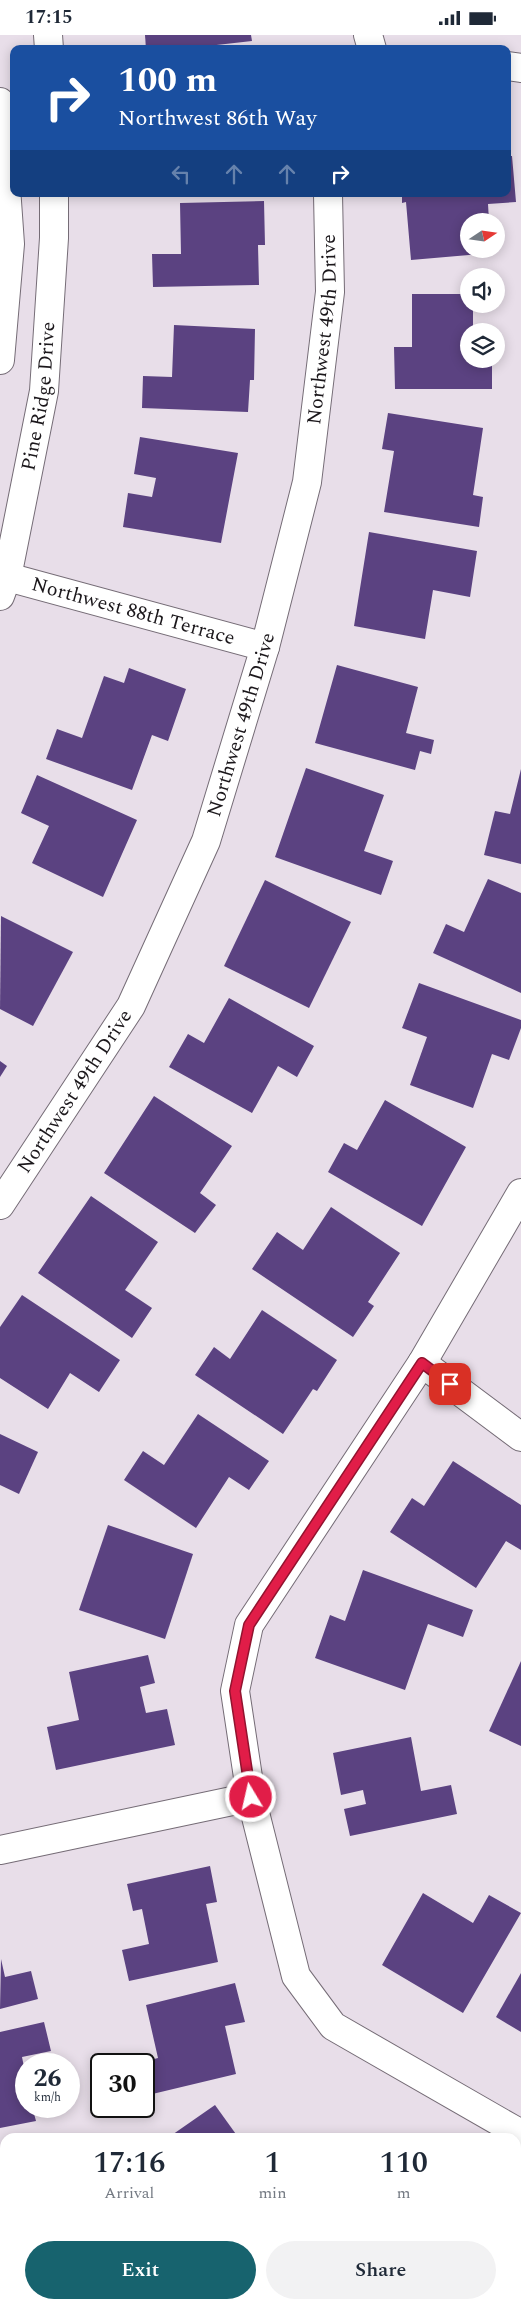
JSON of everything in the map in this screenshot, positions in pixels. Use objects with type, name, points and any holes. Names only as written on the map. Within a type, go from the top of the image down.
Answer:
[{"type":"street","points":[[0,102],[10,244],[0,360]]},
{"type":"street","name":"Pine Ridge Drive","points":[[2,583],[44,391],[54,237],[54,197]]},
{"type":"street","name":"Northwest 49th Drive","points":[[0,1205],[131,1006],[206,841],[265,647],[307,482],[330,292],[328,197]]},
{"type":"street","name":"Northwest 88th Terrace","points":[[2,583],[265,647]]},
{"type":"street","points":[[519,2133],[333,2026],[296,1976],[251,1797],[235,1691],[249,1625],[422,1363],[521,1193]]},
{"type":"street","points":[[422,1363],[521,1437]]},
{"type":"street","points":[[0,1850],[251,1797]]},
{"type":"building","points":[[145,35],[251,35],[252,41],[216,45],[146,45]]},
{"type":"building","points":[[512,156],[516,202],[488,204],[489,213],[460,213],[460,256],[411,260],[406,202],[402,203],[402,197],[511,197]]},
{"type":"building","points":[[264,201],[265,245],[258,245],[259,285],[153,287],[152,254],[181,254],[180,203]]},
{"type":"building","points":[[412,294],[460,294],[460,313],[473,313],[473,323],[460,323],[460,368],[492,368],[492,389],[395,389],[394,347],[412,347]]},
{"type":"building","points":[[174,325],[255,329],[254,380],[250,380],[248,412],[142,408],[143,376],[172,377]]},
{"type":"building","points":[[388,413],[483,428],[473,495],[483,497],[479,527],[384,512],[394,451],[382,449]]},
{"type":"building","points":[[140,437],[238,453],[221,543],[123,527],[128,493],[152,497],[156,478],[134,474]]},
{"type":"building","points":[[369,532],[477,551],[470,597],[433,590],[425,639],[354,626]]},
{"type":"building","points":[[337,665],[418,687],[406,733],[434,740],[431,754],[420,751],[415,770],[315,743]]},
{"type":"building","points":[[129,668],[186,689],[168,741],[152,735],[132,790],[46,759],[57,729],[82,738],[104,676],[124,683]]},
{"type":"building","points":[[306,768],[384,795],[364,851],[393,861],[381,895],[275,857]]},
{"type":"building","points":[[521,769],[521,864],[484,855],[495,811],[510,814]]},
{"type":"building","points":[[37,775],[137,820],[103,897],[32,863],[49,826],[21,813]]},
{"type":"building","points":[[488,879],[521,893],[521,993],[433,953],[446,924],[464,932]]},
{"type":"building","points":[[265,880],[351,922],[309,1008],[224,966]]},
{"type":"building","points":[[1,916],[73,952],[33,1026],[0,1009]]},
{"type":"building","points":[[419,983],[521,1020],[521,1028],[509,1060],[492,1054],[473,1108],[410,1085],[427,1037],[402,1028]]},
{"type":"building","points":[[229,998],[314,1046],[297,1077],[278,1066],[252,1113],[169,1067],[188,1034],[204,1043]]},
{"type":"building","points":[[0,1061],[7,1066],[0,1077]]},
{"type":"building","points":[[154,1096],[232,1146],[200,1193],[216,1205],[195,1233],[104,1173]]},
{"type":"building","points":[[385,1100],[466,1147],[422,1226],[328,1172],[344,1143],[357,1150]]},
{"type":"building","points":[[91,1196],[158,1242],[125,1290],[152,1308],[132,1338],[38,1273]]},
{"type":"building","points":[[331,1207],[400,1253],[368,1302],[374,1306],[353,1337],[252,1269],[277,1232],[303,1250]]},
{"type":"building","points":[[22,1295],[120,1360],[99,1392],[70,1373],[48,1409],[0,1378],[0,1327]]},
{"type":"building","points":[[262,1310],[337,1360],[317,1391],[313,1389],[283,1434],[195,1375],[214,1347],[230,1359]]},
{"type":"building","points":[[198,1414],[269,1461],[249,1490],[229,1477],[196,1528],[124,1480],[143,1451],[164,1465]]},
{"type":"building","points":[[0,1434],[38,1452],[19,1494],[0,1485]]},
{"type":"building","points":[[453,1461],[521,1505],[521,1550],[506,1541],[476,1588],[390,1532],[412,1498],[424,1506]]},
{"type":"building","points":[[108,1525],[193,1554],[165,1639],[79,1610]]},
{"type":"building","points":[[363,1570],[473,1610],[463,1637],[428,1624],[405,1690],[315,1658],[330,1615],[345,1621]]},
{"type":"building","points":[[148,1655],[155,1683],[140,1687],[146,1713],[167,1709],[175,1745],[56,1770],[47,1727],[79,1720],[69,1672]]},
{"type":"building","points":[[521,1661],[521,1746],[489,1731]]},
{"type":"building","points":[[411,1737],[421,1791],[451,1785],[457,1814],[350,1836],[344,1809],[366,1804],[363,1790],[341,1795],[333,1753]]},
{"type":"building","points":[[210,1866],[217,1902],[206,1904],[218,1962],[129,1981],[122,1950],[149,1944],[142,1909],[133,1911],[127,1884]]},
{"type":"building","points":[[423,1893],[473,1923],[489,1895],[521,1913],[463,2013],[382,1965]]},
{"type":"building","points":[[1,1959],[5,1977],[31,1971],[38,1999],[0,2009]]},
{"type":"building","points":[[521,1973],[521,2032],[496,2017]]},
{"type":"building","points":[[235,1983],[245,2022],[225,2026],[236,2074],[155,2093],[155,2059],[158,2058],[146,2005]]},
{"type":"building","points":[[44,2022],[51,2051],[15,2053],[15,2118],[35,2118],[36,2121],[0,2128],[0,2032]]},
{"type":"building","points":[[215,2105],[235,2133],[175,2133]]},
{"type":"route","points":[[251,1797],[235,1691],[249,1625],[422,1363],[450,1384]]}]
